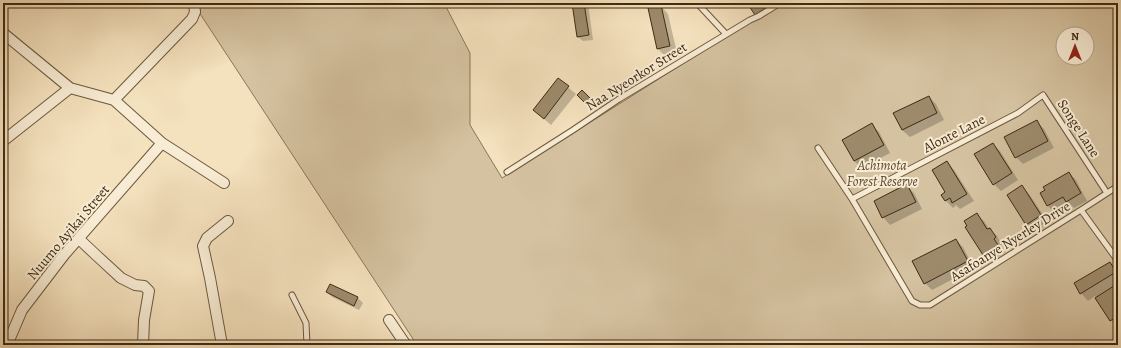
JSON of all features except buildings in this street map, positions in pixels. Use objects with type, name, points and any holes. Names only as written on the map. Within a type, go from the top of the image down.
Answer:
[{"type":"street","points":[[114,100],[192,19],[195,12],[194,3]]},
{"type":"street","points":[[3,33],[70,88],[114,100],[162,143],[224,183]]},
{"type":"street","points":[[3,141],[70,88]]},
{"type":"street","name":"Nuumo Ayikai Street","points":[[7,345],[22,310],[64,255],[162,143]]},
{"type":"street","points":[[222,345],[210,278],[202,246],[207,238],[228,221]]},
{"type":"street","points":[[79,239],[122,278],[135,285],[144,286],[149,291],[144,320],[143,345]]},
{"type":"street","points":[[389,320],[406,345]]},
{"type":"lane","points":[[697,3],[726,34]]},
{"type":"lane","name":"Naa Nyeorkor Street","points":[[507,172],[619,100],[726,34],[780,3]]},
{"type":"lane","name":"Songe Lane","points":[[1043,95],[1107,193]]},
{"type":"lane","name":"Alonte Lane","points":[[852,199],[1018,113],[1043,95]]},
{"type":"lane","points":[[818,148],[852,199]]},
{"type":"lane","name":"Asafoanye Nyerley Drive","points":[[852,199],[912,301],[920,305],[930,305],[1118,186]]},
{"type":"lane","points":[[1081,210],[1118,261]]},
{"type":"lane","points":[[292,295],[306,323],[307,345]]},
{"type":"green space","name":"Achimota Forest Reserve","points":[[193,3],[444,3],[470,53],[470,125],[502,178],[779,3],[1118,3],[1118,345],[417,345]]}]
